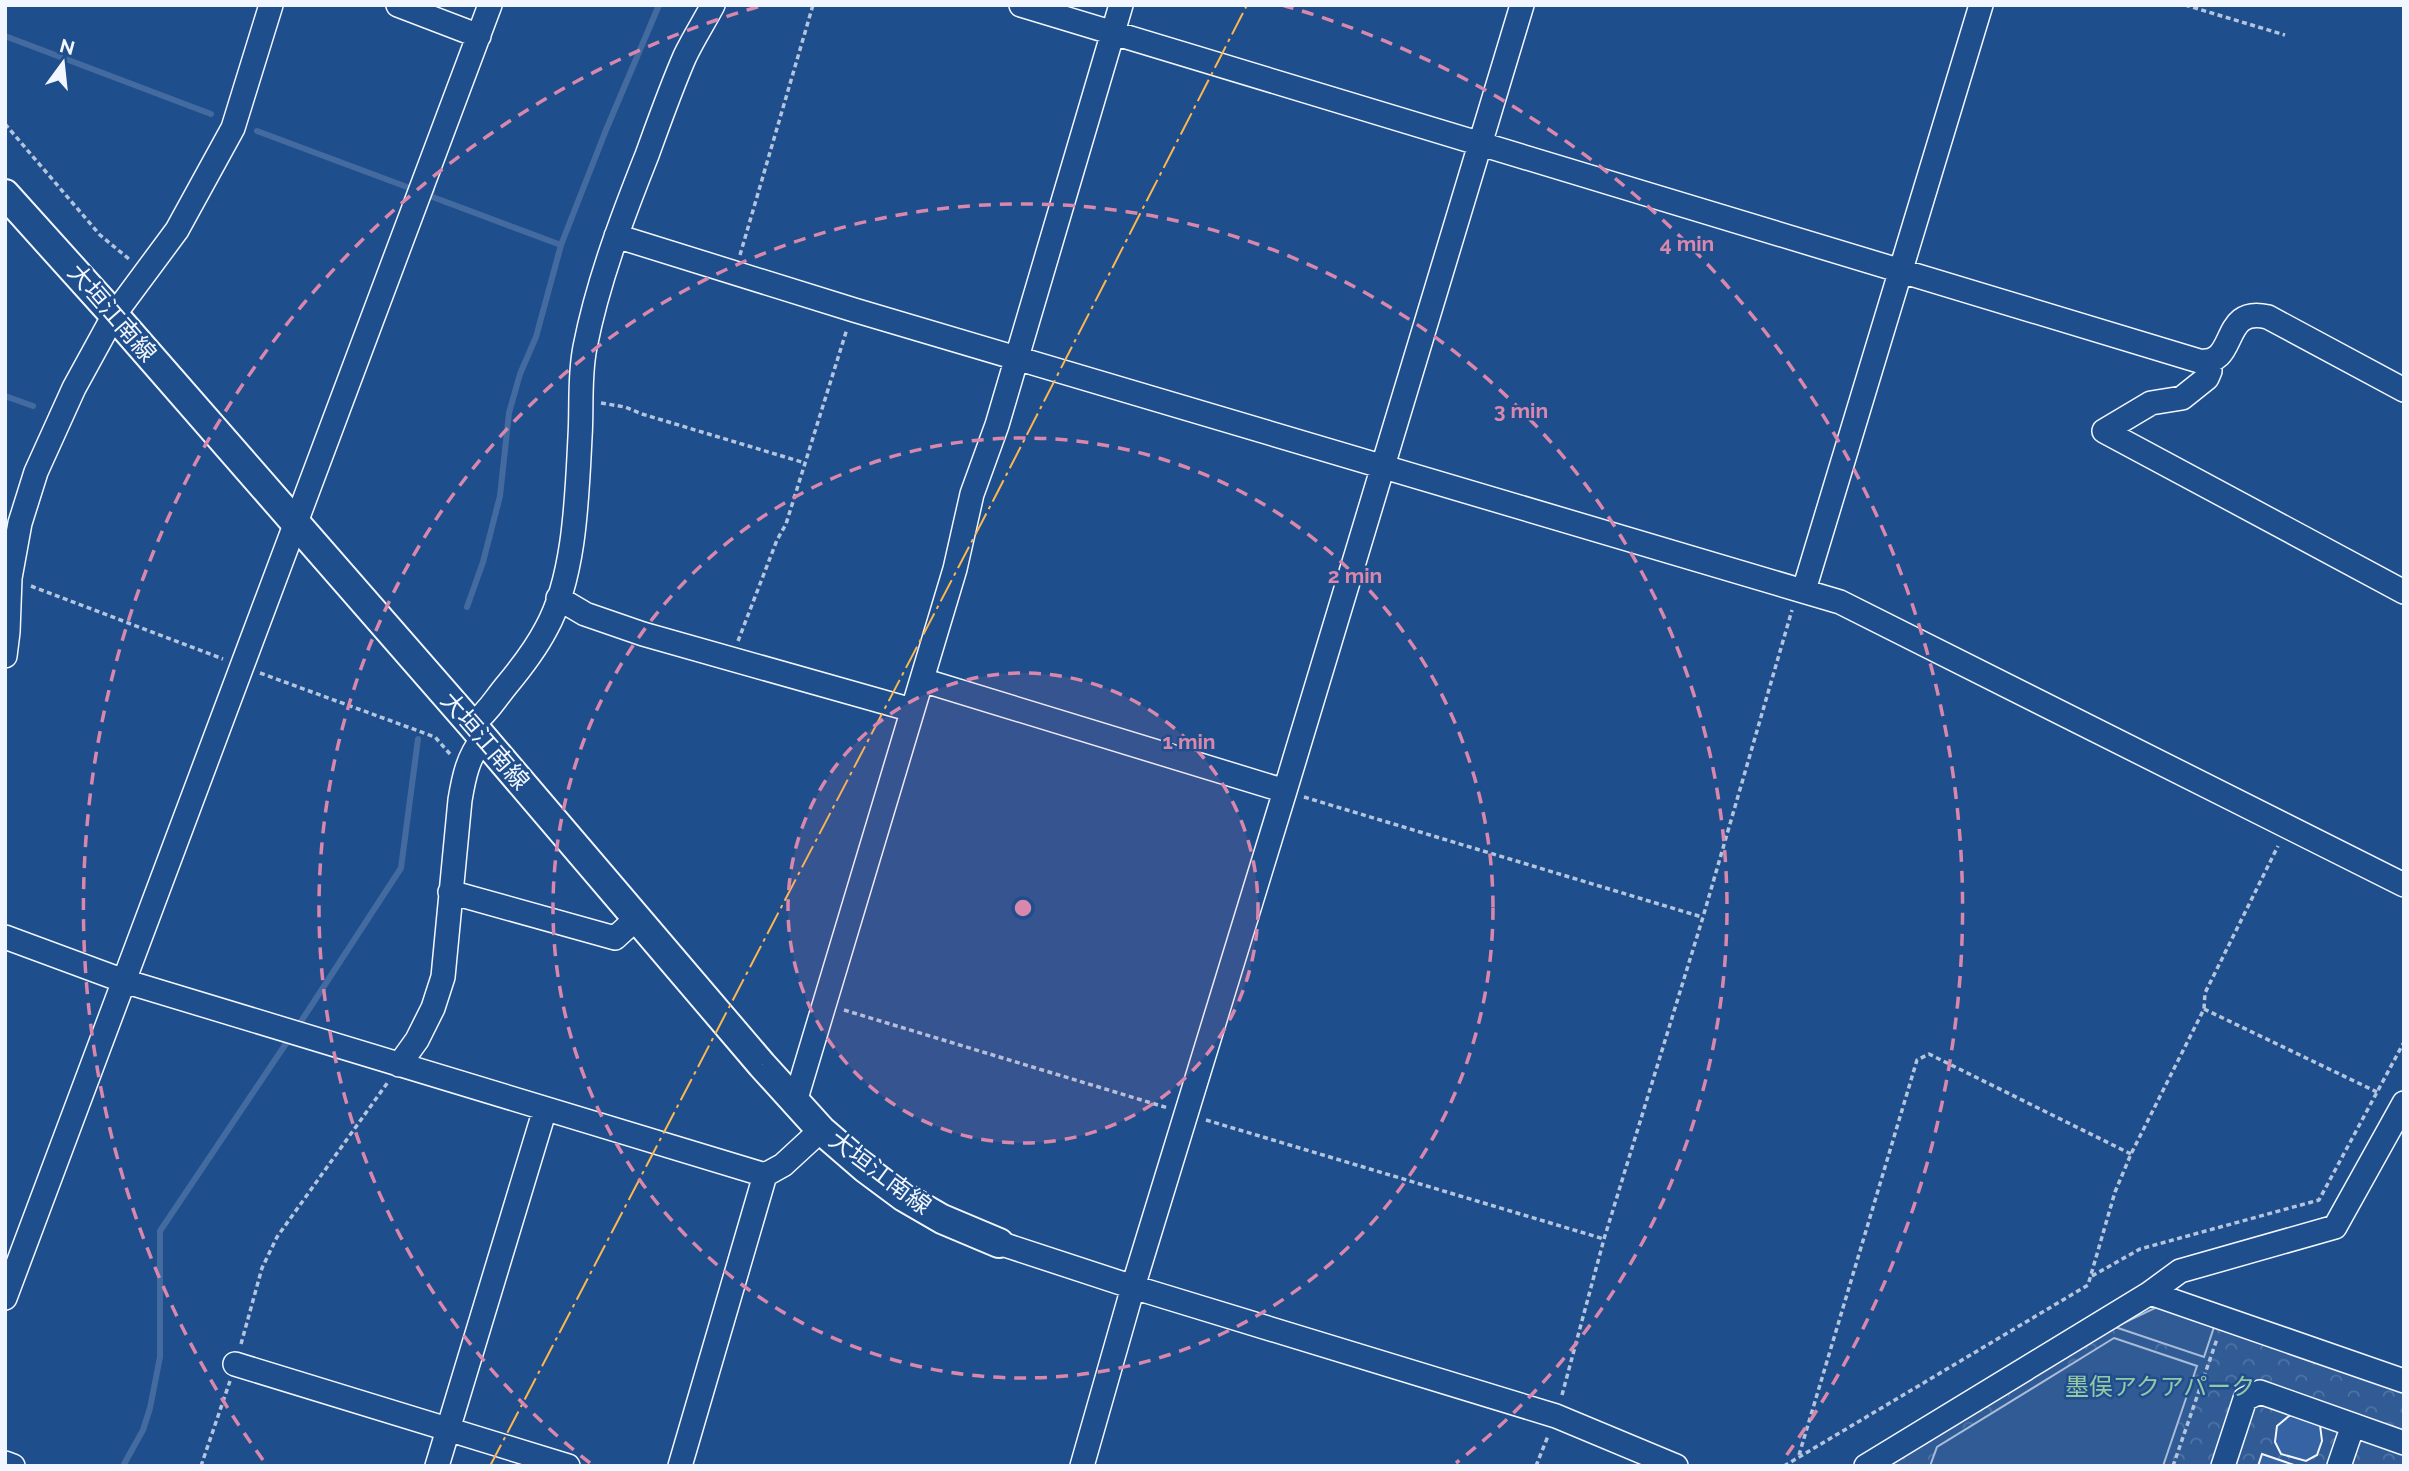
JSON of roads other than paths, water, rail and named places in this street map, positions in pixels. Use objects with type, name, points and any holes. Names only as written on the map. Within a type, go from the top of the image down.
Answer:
[{"type":"main road","name":"大垣江南線","points":[[5,194],[114,315],[821,1130],[904,1197],[942,1219],[999,1243]]},
{"type":"street","points":[[5,656],[10,578],[20,523],[36,472],[74,388],[114,315],[177,230],[233,128],[271,5]]},
{"type":"street","points":[[398,5],[479,36]]},
{"type":"street","points":[[5,1298],[244,667],[490,5]]},
{"type":"street","points":[[400,1065],[417,1040],[433,1008],[443,977],[465,771],[477,732],[547,627],[567,564],[574,523],[584,349],[616,236],[685,56],[713,5]]},
{"type":"street","points":[[1021,5],[1900,272],[2210,362],[2215,360],[2225,347],[2237,323],[2254,313],[2268,317],[2404,390]]},
{"type":"street","points":[[795,1102],[955,569],[972,494],[997,425],[1121,5]]},
{"type":"street","points":[[1082,1466],[1133,1287],[1522,5]]},
{"type":"street","points":[[1801,589],[1981,5]]},
{"type":"street","points":[[616,236],[854,310],[1840,602],[2404,885]]},
{"type":"street","points":[[2210,362],[2207,378],[2182,398],[2151,403],[2104,431],[2404,592]]},
{"type":"street","points":[[558,598],[585,614],[620,626],[912,710]]},
{"type":"street","points":[[922,680],[1285,791]]},
{"type":"street","points":[[450,892],[615,938],[637,918]]},
{"type":"street","points":[[5,937],[124,981],[765,1175]]},
{"type":"street","points":[[1866,1466],[2150,1293],[2180,1271],[2335,1227],[2404,1103]]},
{"type":"street","points":[[437,1466],[545,1109]]},
{"type":"street","points":[[680,1466],[765,1175],[783,1165],[821,1130]]},
{"type":"street","points":[[999,1243],[1133,1287],[1556,1416],[1676,1466]]},
{"type":"street","points":[[2150,1293],[2404,1381]]},
{"type":"street","points":[[236,1364],[568,1466]]},
{"type":"street","points":[[2223,1466],[2245,1399],[2260,1392],[2404,1443]]},
{"type":"street","points":[[2339,1466],[2353,1424]]},
{"type":"street","points":[[5,1462],[13,1466]]},
{"type":"waterway","points":[[467,607],[483,562],[500,496],[509,413],[520,374],[536,337],[561,245],[659,5]]},
{"type":"waterway","points":[[5,36],[211,114]]},
{"type":"waterway","points":[[257,131],[415,190]]},
{"type":"waterway","points":[[432,191],[430,196],[561,245]]},
{"type":"waterway","points":[[5,396],[33,406]]},
{"type":"waterway","points":[[300,1023],[401,868],[418,739]]},
{"type":"waterway","points":[[123,1466],[143,1430],[160,1357],[160,1231],[287,1042]]},
{"type":"park label","name":"墨俣アクアパーク","points":[[2160,1387]]}]
